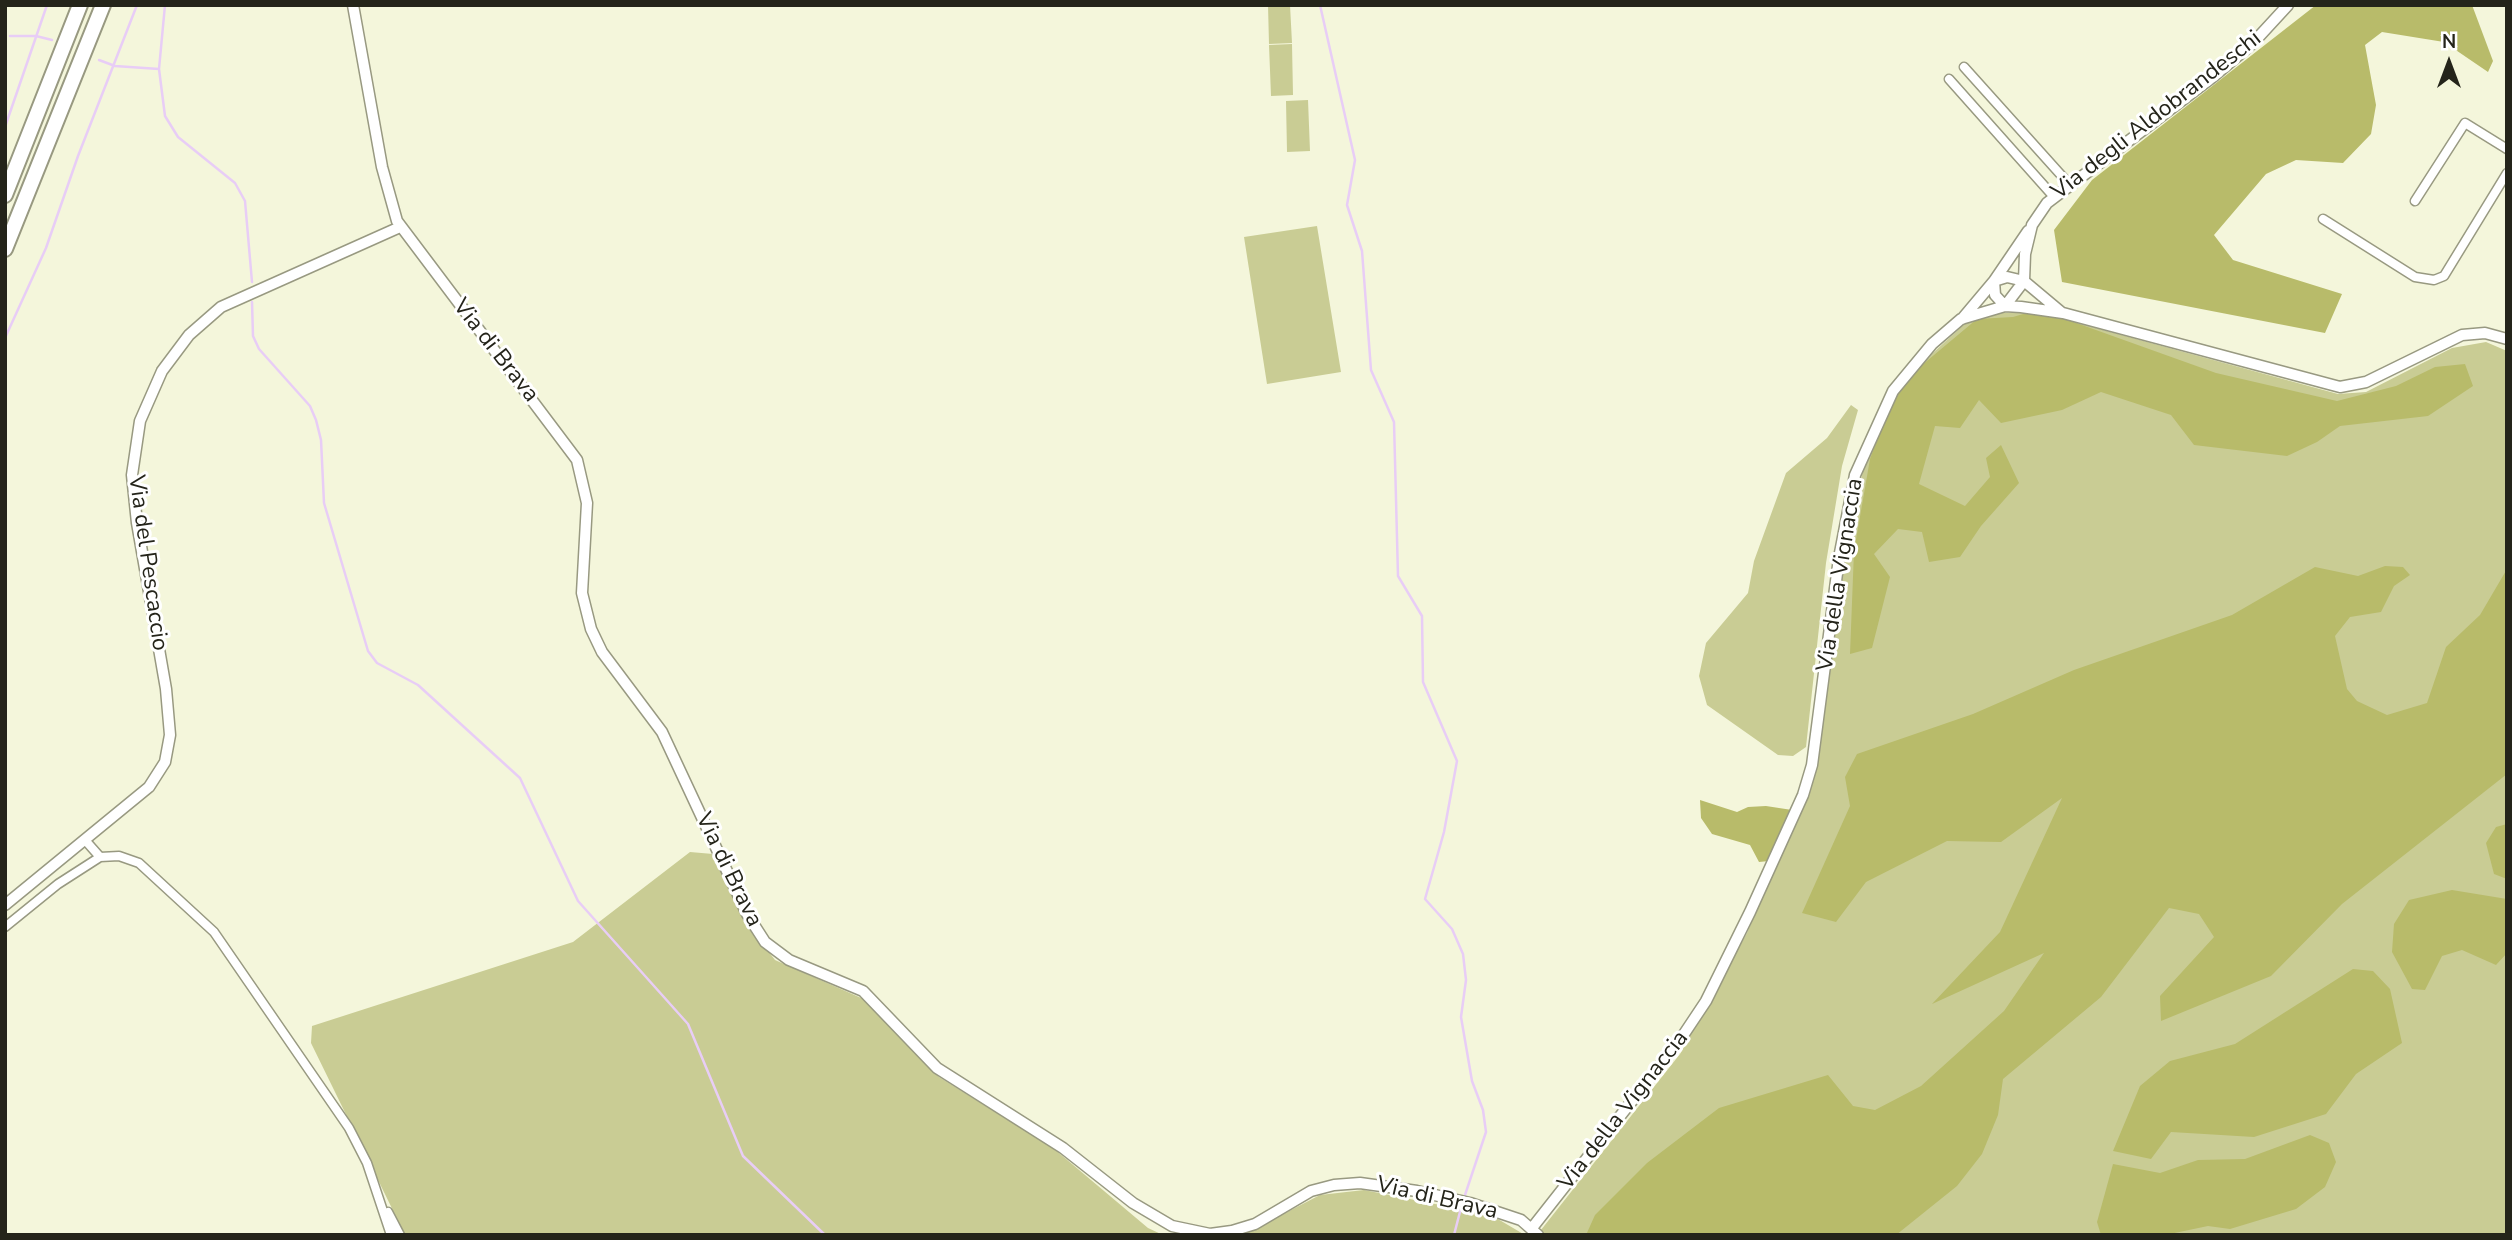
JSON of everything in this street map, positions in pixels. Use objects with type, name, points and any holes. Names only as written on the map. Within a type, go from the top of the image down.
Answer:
[{"type":"highway","points":[[5,195],[80,5]]},
{"type":"highway","points":[[5,249],[103,5]]},
{"type":"street","name":"Via di Brava","points":[[353,5],[382,167],[400,227],[577,460],[587,503],[582,593],[590,629],[602,652],[662,732],[747,914],[770,946],[796,964],[863,990],[937,1068],[1063,1148],[1133,1203],[1172,1226],[1210,1234],[1231,1231],[1255,1224],[1311,1191],[1342,1183],[1376,1184],[1470,1203],[1510,1216],[1535,1231]]},
{"type":"street","name":"Via degli Aldobrandeschi","points":[[2024,281],[2025,254],[2032,225],[2054,197],[2214,76],[2253,43],[2288,5]]},
{"type":"street","points":[[1964,66],[2070,185]]},
{"type":"street","points":[[1949,79],[2054,197]]},
{"type":"street","points":[[2415,201],[2465,123],[2507,149]]},
{"type":"street","points":[[2323,219],[2415,277],[2434,280],[2444,276],[2507,173]]},
{"type":"street","points":[[1961,319],[1994,281],[2032,225]]},
{"type":"street","name":"Via del Pescaccio","points":[[5,905],[149,786],[164,762],[170,735],[166,689],[132,485],[133,456],[140,421],[158,379],[178,348],[206,318],[239,298],[400,227]]},
{"type":"street","points":[[1994,281],[2007,277],[2024,281],[2063,313]]},
{"type":"street","points":[[1994,281],[1995,295],[2005,306],[2024,281]]},
{"type":"street","name":"Via della Vignaccia","points":[[1535,1231],[1680,1040],[1706,1001],[1803,795],[1812,765],[1839,558],[1855,475],[1893,391],[1932,344],[1961,319],[2005,306],[2063,313],[2340,387],[2366,382],[2462,335],[2485,333],[2507,339]]},
{"type":"street","points":[[85,840],[100,856]]},
{"type":"street","points":[[5,927],[58,884],[100,856],[119,856],[139,863],[214,932],[349,1128],[400,1235]]},
{"type":"street","points":[[381,1200],[391,1235]]},
{"type":"green space","points":[[1268,5],[1290,5],[1292,43],[1269,44]]},
{"type":"green space","points":[[2316,5],[2472,5],[2493,61],[2488,72],[2444,42],[2382,32],[2365,45],[2376,105],[2371,134],[2343,163],[2296,160],[2266,174],[2214,235],[2233,260],[2342,294],[2325,333],[2062,282],[2054,230],[2092,180]]},
{"type":"green space","points":[[1292,44],[1293,95],[1271,96],[1269,45]]},
{"type":"green space","points":[[1308,100],[1310,151],[1287,152],[1286,101]]},
{"type":"green space","points":[[1317,226],[1341,372],[1267,384],[1244,237]]},
{"type":"green space","points":[[2030,312],[2068,320],[2216,373],[2337,401],[2396,386],[2435,367],[2465,364],[2473,386],[2428,416],[2340,426],[2317,442],[2287,456],[2194,445],[2171,415],[2101,392],[2062,410],[2001,423],[1979,400],[1960,428],[1935,426],[1919,484],[1965,506],[1990,477],[1986,458],[2001,445],[2019,483],[1981,526],[1960,557],[1929,562],[1922,532],[1898,529],[1874,554],[1890,577],[1872,648],[1850,654],[1854,551],[1870,459],[1897,386],[1977,319],[2013,317]]},
{"type":"green space","points":[[2037,312],[2338,394],[2366,392],[2452,348],[2486,342],[2507,351],[2507,1235],[1537,1235],[1680,1054],[1747,933],[1815,775],[1850,520],[1866,460],[1913,371],[1968,321],[1993,313]]},
{"type":"green space","points":[[1851,405],[1858,410],[1842,466],[1826,563],[1806,747],[1793,756],[1778,755],[1707,705],[1699,676],[1706,643],[1748,593],[1754,561],[1786,473],[1827,438]]},
{"type":"green space","points":[[2385,566],[2403,567],[2410,575],[2394,586],[2381,612],[2350,617],[2335,636],[2347,689],[2357,701],[2387,715],[2427,703],[2446,647],[2480,615],[2507,569],[2507,774],[2342,904],[2271,976],[2161,1021],[2160,996],[2214,937],[2199,914],[2169,908],[2101,997],[2003,1079],[1998,1115],[1982,1154],[1957,1186],[1896,1235],[1586,1235],[1595,1215],[1647,1163],[1719,1108],[1828,1075],[1853,1106],[1875,1110],[1921,1086],[2004,1011],[2044,953],[1932,1004],[2000,932],[2062,798],[2001,842],[1947,841],[1866,882],[1836,922],[1802,913],[1850,806],[1845,777],[1857,754],[1973,714],[2074,670],[2232,615],[2315,567],[2358,576]]},
{"type":"green space","points":[[1700,800],[1737,812],[1748,807],[1766,806],[1792,810],[1769,861],[1759,862],[1750,845],[1712,834],[1701,818]]},
{"type":"green space","points":[[2507,824],[2507,879],[2494,874],[2486,843],[2496,827]]},
{"type":"green space","points":[[690,852],[713,854],[752,930],[775,960],[868,1001],[939,1077],[1053,1148],[1148,1228],[1163,1235],[405,1235],[311,1043],[312,1026],[573,942]]},
{"type":"green space","points":[[2452,890],[2507,899],[2507,953],[2496,965],[2462,950],[2442,956],[2425,990],[2412,989],[2392,952],[2394,924],[2409,900]]},
{"type":"green space","points":[[2353,969],[2373,971],[2390,989],[2402,1043],[2356,1074],[2326,1114],[2254,1137],[2171,1132],[2151,1159],[2113,1151],[2140,1086],[2170,1061],[2235,1044]]},
{"type":"green space","points":[[2310,1135],[2329,1143],[2336,1162],[2325,1187],[2296,1209],[2230,1229],[2208,1226],[2165,1235],[2101,1235],[2097,1222],[2113,1164],[2160,1173],[2198,1160],[2245,1159]]},
{"type":"green space","points":[[1364,1190],[1491,1215],[1525,1235],[1243,1235],[1320,1195]]},
{"type":"waterway","points":[[5,127],[47,5]]},
{"type":"waterway","points":[[5,338],[46,248],[78,156],[137,5]]},
{"type":"waterway","points":[[165,5],[159,69],[165,116],[178,137],[235,183],[245,201],[252,282]]},
{"type":"waterway","points":[[1320,5],[1355,160],[1347,205],[1362,251],[1371,370],[1394,422],[1398,576],[1422,616],[1423,682],[1457,761],[1444,832],[1425,899],[1452,929],[1463,954],[1466,980],[1461,1017],[1472,1081],[1483,1110],[1486,1132],[1464,1198]]},
{"type":"waterway","points":[[10,36],[36,36],[52,40]]},
{"type":"waterway","points":[[99,60],[115,66],[159,69]]},
{"type":"waterway","points":[[252,302],[253,336],[259,349],[310,406],[316,420],[321,440],[324,503],[368,651],[377,663],[418,685],[520,778],[578,901],[688,1024],[743,1156],[825,1235]]},
{"type":"waterway","points":[[1454,1235],[1462,1204]]}]
